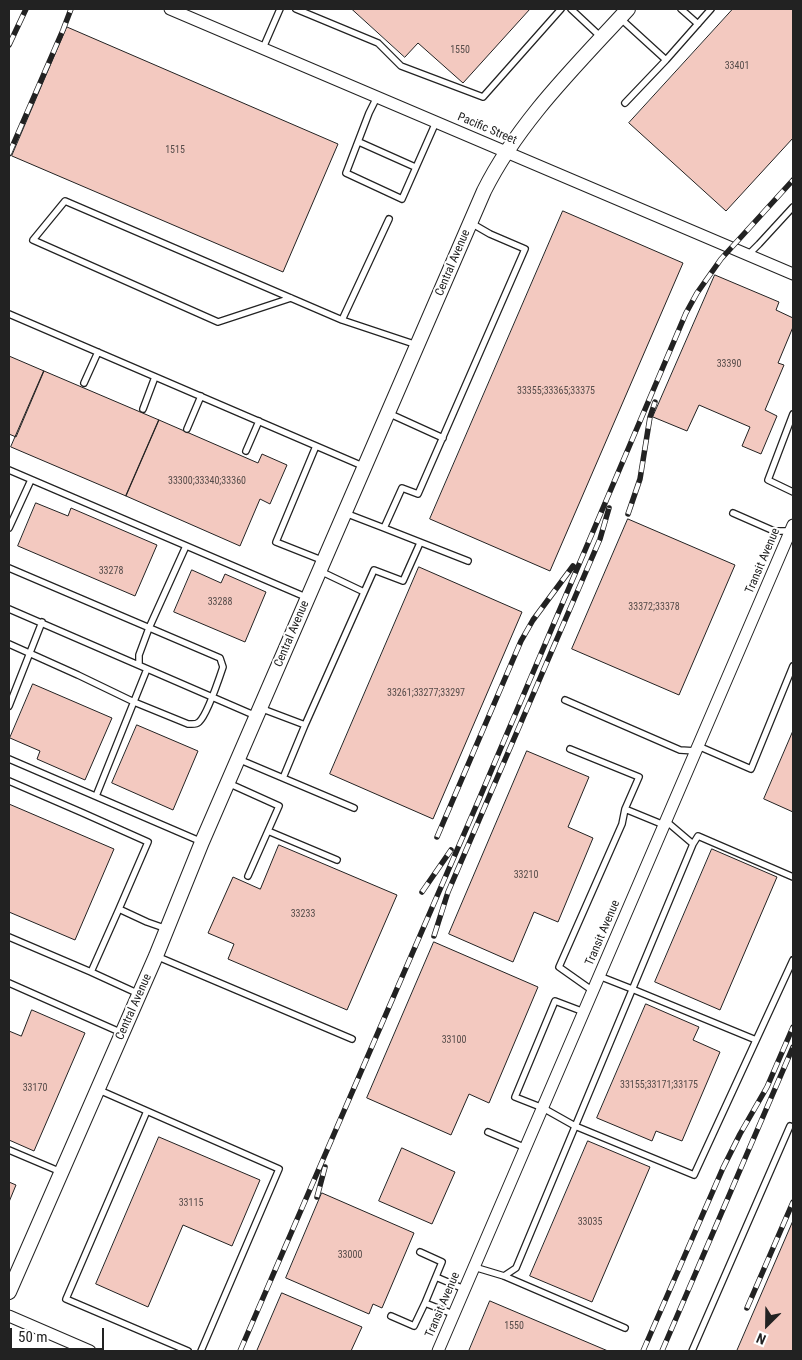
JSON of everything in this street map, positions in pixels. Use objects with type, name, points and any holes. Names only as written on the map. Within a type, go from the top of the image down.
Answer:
[{"type":"street","name":"Pacific Street","points":[[170,9],[793,274]]},
{"type":"street","name":"Central Avenue","points":[[9,1292],[156,956],[238,758],[488,182],[505,152],[531,117],[624,14]]},
{"type":"street","name":"Transit Avenue","points":[[438,1351],[792,528]]},
{"type":"street","points":[[9,1316],[90,1351]]},
{"type":"lane","points":[[263,48],[280,9]]},
{"type":"lane","points":[[296,9],[378,43],[401,66],[483,97],[561,9]]},
{"type":"lane","points":[[571,9],[602,38]]},
{"type":"lane","points":[[681,9],[698,24]]},
{"type":"lane","points":[[625,103],[711,9]]},
{"type":"lane","points":[[624,14],[666,60]]},
{"type":"lane","points":[[377,97],[369,112],[346,173],[402,198],[436,122]]},
{"type":"lane","points":[[359,142],[415,167]]},
{"type":"lane","points":[[291,298],[218,322],[33,240],[65,201],[291,298],[342,320],[417,345]]},
{"type":"lane","points":[[748,255],[793,207]]},
{"type":"lane","points":[[342,320],[389,219]]},
{"type":"lane","points":[[384,528],[402,488],[418,494],[525,249],[490,234],[470,222]]},
{"type":"lane","points":[[9,314],[365,467]]},
{"type":"lane","points":[[84,383],[98,352]]},
{"type":"lane","points":[[143,409],[155,377]]},
{"type":"lane","points":[[187,429],[200,396]]},
{"type":"lane","points":[[388,413],[442,438]]},
{"type":"lane","points":[[793,414],[768,480],[793,492]]},
{"type":"lane","points":[[246,451],[259,421]]},
{"type":"lane","points":[[316,446],[276,542],[322,566],[364,592]]},
{"type":"lane","points":[[9,470],[308,598]]},
{"type":"lane","points":[[9,528],[31,480]]},
{"type":"lane","points":[[345,513],[468,561]]},
{"type":"lane","points":[[733,513],[774,531],[792,528]]},
{"type":"lane","points":[[283,778],[374,570],[403,581],[420,543]]},
{"type":"lane","points":[[139,665],[139,654],[149,628],[186,546]]},
{"type":"lane","points":[[9,568],[220,658],[223,667],[201,721],[196,724],[188,724],[134,702],[9,644]]},
{"type":"lane","points":[[9,609],[212,697],[258,712],[283,716],[305,725]]},
{"type":"lane","points":[[9,706],[42,622]]},
{"type":"lane","points":[[565,700],[680,750],[697,749],[751,769],[793,666]]},
{"type":"lane","points":[[96,796],[148,669]]},
{"type":"lane","points":[[570,749],[639,777],[625,809],[622,824],[558,967],[593,991]]},
{"type":"lane","points":[[238,758],[354,808]]},
{"type":"lane","points":[[9,759],[202,842]]},
{"type":"lane","points":[[9,781],[148,842],[91,972]]},
{"type":"lane","points":[[228,783],[279,806],[248,876]]},
{"type":"lane","points":[[625,809],[665,823],[693,844]]},
{"type":"lane","points":[[268,831],[337,860]]},
{"type":"lane","points":[[504,1276],[516,1268],[632,988],[698,836],[793,877]]},
{"type":"lane","points":[[119,909],[167,929]]},
{"type":"lane","points":[[9,937],[139,994]]},
{"type":"lane","points":[[156,956],[352,1039]]},
{"type":"lane","points":[[584,1012],[555,1001],[515,1097],[543,1108],[575,1126],[694,1175],[793,960]]},
{"type":"lane","points":[[599,976],[756,1040]]},
{"type":"lane","points":[[9,983],[122,1033]]},
{"type":"lane","points":[[97,1089],[279,1169],[202,1351]]},
{"type":"lane","points":[[148,1112],[66,1298],[188,1351]]},
{"type":"lane","points":[[692,1351],[790,1126]]},
{"type":"lane","points":[[488,1132],[526,1148]]},
{"type":"lane","points":[[9,1150],[61,1172]]},
{"type":"lane","points":[[391,1316],[414,1326],[425,1303],[442,1262],[420,1252]]},
{"type":"lane","points":[[474,1267],[504,1276],[625,1328]]},
{"type":"lane","points":[[436,1277],[464,1289]]},
{"type":"lane","points":[[425,1303],[454,1314]]},
{"type":"building","points":[[352,9],[530,9],[463,83],[418,43],[405,57]]},
{"type":"building","points":[[733,9],[793,9],[793,138],[726,211],[629,123]]},
{"type":"building","points":[[67,27],[338,144],[283,272],[12,156]]},
{"type":"building","points":[[563,211],[683,263],[550,571],[430,519]]},
{"type":"building","points":[[715,275],[779,302],[776,310],[793,318],[793,327],[778,363],[784,365],[765,410],[777,416],[761,454],[742,446],[750,427],[699,405],[687,431],[653,417]]},
{"type":"building","points":[[9,356],[44,371],[16,437],[9,434]]},
{"type":"building","points":[[44,371],[159,420],[126,496],[11,447]]},
{"type":"building","points":[[159,420],[258,463],[262,454],[287,465],[270,504],[260,499],[240,546],[126,496]]},
{"type":"building","points":[[36,503],[68,516],[71,508],[157,545],[135,596],[18,546]]},
{"type":"building","points":[[628,519],[735,565],[679,695],[572,649]]},
{"type":"building","points":[[419,567],[522,612],[433,819],[330,774]]},
{"type":"building","points":[[192,570],[221,583],[225,574],[266,592],[245,642],[174,612]]},
{"type":"building","points":[[33,684],[112,718],[85,780],[37,759],[40,751],[10,738]]},
{"type":"building","points":[[137,725],[198,751],[173,810],[112,783]]},
{"type":"building","points":[[793,731],[793,812],[764,799]]},
{"type":"building","points":[[527,751],[589,777],[568,827],[593,838],[558,922],[534,912],[513,962],[449,934]]},
{"type":"building","points":[[9,804],[114,849],[75,940],[9,912]]},
{"type":"building","points":[[279,845],[397,895],[347,1010],[228,959],[234,944],[208,933],[233,877],[260,889]]},
{"type":"building","points":[[712,849],[777,877],[720,1010],[655,982]]},
{"type":"building","points":[[434,942],[538,987],[489,1103],[469,1094],[451,1135],[367,1098]]},
{"type":"building","points":[[646,1004],[699,1027],[693,1040],[720,1052],[682,1141],[656,1131],[652,1141],[597,1118]]},
{"type":"building","points":[[32,1010],[85,1033],[34,1151],[9,1140],[9,1031],[21,1036]]},
{"type":"building","points":[[159,1137],[260,1180],[232,1246],[183,1225],[148,1307],[96,1284]]},
{"type":"building","points":[[588,1141],[650,1167],[592,1302],[530,1276]]},
{"type":"building","points":[[402,1148],[455,1172],[432,1224],[379,1201]]},
{"type":"building","points":[[9,1182],[16,1185],[9,1202]]},
{"type":"building","points":[[322,1193],[414,1233],[382,1308],[373,1304],[369,1314],[286,1278]]},
{"type":"building","points":[[793,1221],[793,1351],[737,1351]]},
{"type":"building","points":[[282,1293],[362,1327],[351,1351],[257,1351]]},
{"type":"building","points":[[490,1301],[608,1351],[469,1351]]},
{"type":"railway","points":[[9,45],[26,9]]},
{"type":"railway","points":[[9,154],[71,9]]},
{"type":"railway","points":[[240,1351],[480,797],[686,313],[697,293],[721,259],[793,180]]},
{"type":"railway","points":[[628,514],[640,479],[650,417],[655,402]]},
{"type":"railway","points":[[434,936],[448,892],[600,539],[609,508]]},
{"type":"railway","points":[[437,837],[521,641],[533,620],[573,566]]},
{"type":"railway","points":[[422,892],[451,850]]},
{"type":"railway","points":[[643,1351],[723,1168],[767,1087],[793,1027]]},
{"type":"railway","points":[[662,1351],[793,1047]]},
{"type":"railway","points":[[317,1197],[325,1167]]},
{"type":"railway","points":[[747,1308],[793,1202]]}]
